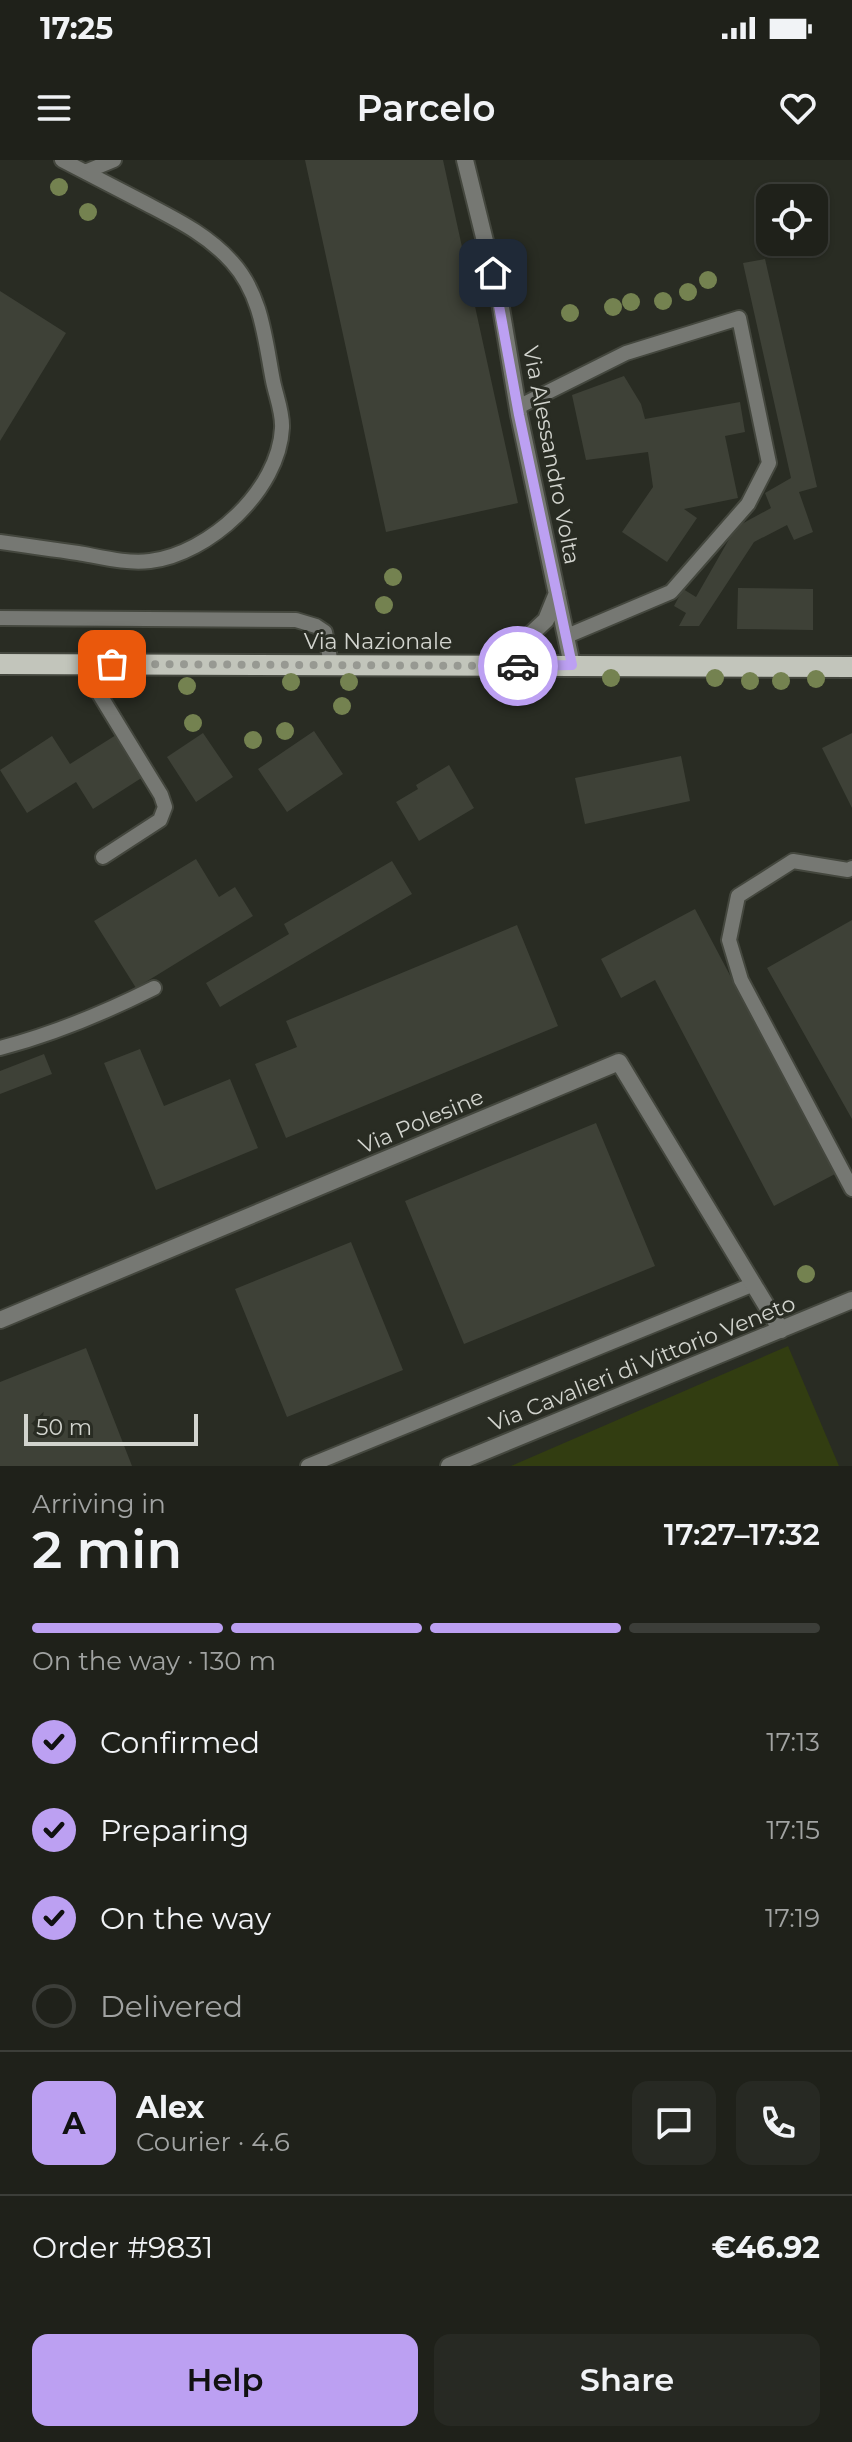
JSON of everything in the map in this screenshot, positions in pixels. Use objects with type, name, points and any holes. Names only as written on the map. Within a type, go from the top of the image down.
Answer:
[{"type":"main road","name":"Via Nazionale","points":[[0,664],[852,667]]},
{"type":"street","name":"Via Alessandro Volta","points":[[465,160],[500,302],[518,407],[572,665]]},
{"type":"street","points":[[497,666],[546,620],[557,591]]},
{"type":"street","name":"Via Polesine","points":[[0,1320],[619,1062],[781,1330]]},
{"type":"street","name":"Via Cavalieri di Vittorio Veneto","points":[[449,1466],[852,1300]]},
{"type":"lane","points":[[0,542],[149,562],[176,555],[221,531],[259,487],[276,458],[282,427],[257,303],[235,264],[214,243],[188,226],[62,160]]},
{"type":"lane","points":[[85,172],[114,160]]},
{"type":"lane","points":[[518,407],[626,353],[739,318],[769,463],[748,504],[671,592],[567,636]]},
{"type":"lane","points":[[0,618],[296,620],[325,632],[331,664]]},
{"type":"lane","points":[[81,664],[161,795],[165,807],[160,820],[103,857]]},
{"type":"lane","points":[[852,868],[848,870],[793,861],[738,896],[729,940],[741,980],[852,1189]]},
{"type":"lane","points":[[0,1048],[81,1022],[154,988]]},
{"type":"lane","points":[[308,1466],[754,1284]]},
{"type":"green space","points":[[788,1346],[839,1466],[511,1466]]},
{"type":"building","points":[[305,160],[443,160],[518,503],[386,532]]},
{"type":"building","points":[[765,259],[817,487],[799,492],[813,532],[794,540],[787,525],[754,542],[699,626],[679,626],[686,613],[674,606],[683,589],[696,597],[736,527],[771,508],[765,493],[791,478],[743,263]]},
{"type":"building","points":[[0,291],[66,333],[0,441]]},
{"type":"building","points":[[624,376],[641,404],[645,419],[740,402],[745,432],[725,436],[738,498],[684,509],[697,518],[667,562],[622,532],[653,487],[648,452],[586,460],[572,395]]},
{"type":"building","points":[[738,588],[813,589],[813,630],[737,629]]},
{"type":"building","points":[[314,731],[343,774],[287,812],[258,769]]},
{"type":"building","points":[[203,733],[233,777],[196,802],[167,757]]},
{"type":"building","points":[[852,733],[852,808],[822,748]]},
{"type":"building","points":[[116,735],[143,777],[93,809],[76,782],[27,813],[0,770],[52,736],[70,764]]},
{"type":"building","points":[[681,756],[690,801],[585,824],[575,778]]},
{"type":"building","points":[[449,765],[474,808],[419,841],[396,802],[418,789],[416,785]]},
{"type":"building","points":[[196,859],[219,897],[235,887],[253,916],[136,988],[94,921]]},
{"type":"building","points":[[392,861],[412,894],[220,1007],[206,983],[289,934],[284,924]]},
{"type":"building","points":[[695,909],[835,1174],[774,1206],[655,980],[621,998],[601,959]]},
{"type":"building","points":[[852,920],[852,1119],[767,968]]},
{"type":"building","points":[[517,925],[558,1026],[286,1138],[255,1064],[297,1047],[286,1021]]},
{"type":"building","points":[[140,1049],[164,1106],[230,1079],[258,1148],[156,1190],[104,1063]]},
{"type":"building","points":[[44,1054],[52,1074],[0,1094],[0,1071]]},
{"type":"building","points":[[596,1123],[655,1266],[464,1344],[405,1201]]},
{"type":"building","points":[[351,1242],[403,1370],[287,1417],[235,1289]]},
{"type":"building","points":[[86,1348],[132,1466],[0,1466],[0,1382]]},
{"type":"way so far","points":[[112,664],[518,666]]},
{"type":"route","points":[[493,273],[519,415],[572,665],[518,666]]}]
